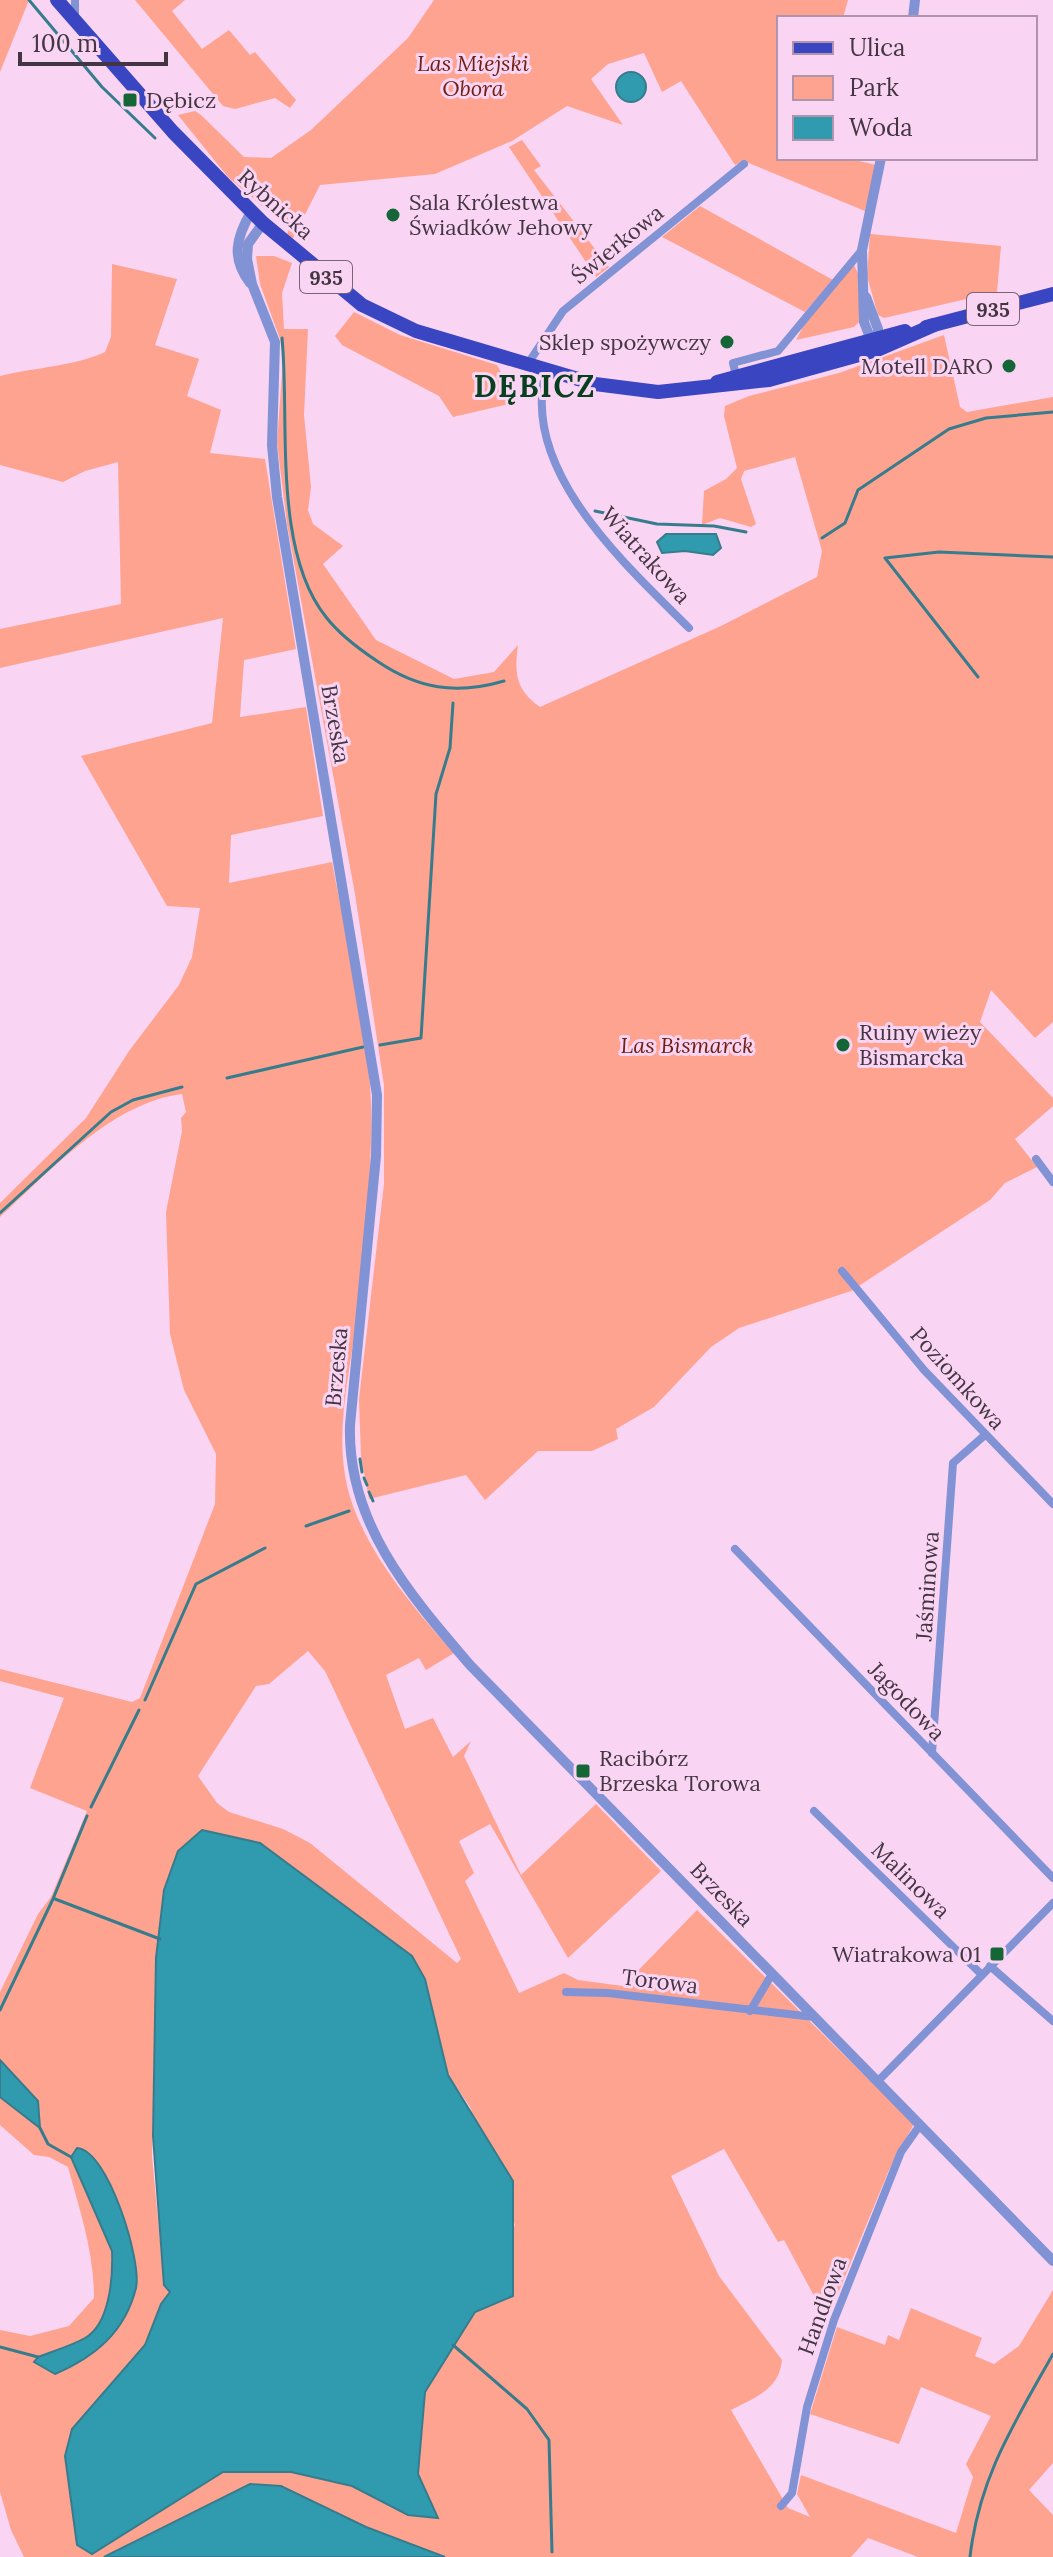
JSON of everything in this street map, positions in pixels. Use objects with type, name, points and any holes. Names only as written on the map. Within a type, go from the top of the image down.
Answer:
[{"type":"main road","name":"Rybnicka","points":[[57,0],[263,223],[371,311],[449,343],[546,371],[639,391],[780,378],[874,342],[1053,294]]},
{"type":"street","points":[[75,0],[75,23]]},
{"type":"street","points":[[874,342],[865,295],[862,250],[881,160]]},
{"type":"street","name":"Świerkowa","points":[[527,365],[563,311],[744,164]]},
{"type":"street","points":[[251,212],[238,237],[236,251],[241,271],[252,284]]},
{"type":"street","name":"Brzeska","points":[[263,223],[248,248],[252,284],[275,342],[272,445],[277,497],[377,1095],[376,1156],[350,1425],[351,1465],[357,1493],[393,1568],[460,1653],[1053,2261]]},
{"type":"street","points":[[737,380],[733,363],[778,351],[862,250]]},
{"type":"street","name":"Wiatrakowa","points":[[546,371],[540,397],[541,422],[575,500],[617,555],[689,628]]},
{"type":"street","points":[[1036,1159],[1053,1182]]},
{"type":"street","name":"Poziomkowa","points":[[842,1271],[924,1370],[1053,1504]]},
{"type":"street","name":"Jaśminowa","points":[[932,1753],[953,1463],[985,1435]]},
{"type":"street","name":"Jagodowa","points":[[735,1549],[1053,1878]]},
{"type":"street","name":"Malinowa","points":[[814,1811],[982,1975]]},
{"type":"street","points":[[878,2081],[1053,1903]]},
{"type":"street","points":[[990,1966],[1053,2021]]},
{"type":"street","points":[[750,2011],[772,1974]]},
{"type":"street","name":"Torowa","points":[[566,1992],[608,1993],[815,2017]]},
{"type":"street","name":"Handlowa","points":[[781,2506],[792,2493],[807,2407],[834,2320],[901,2152],[920,2125]]},
{"type":"green space","points":[[0,0],[29,0],[0,72]]},
{"type":"green space","points":[[135,0],[185,0],[172,11],[202,49],[229,30],[250,55],[255,52],[296,100],[290,108],[275,98],[235,109],[223,106]]},
{"type":"green space","name":"Las Miejski Obora","points":[[434,0],[848,0],[844,16],[777,16],[777,160],[855,160],[876,165],[865,211],[744,161],[735,165],[681,81],[662,92],[644,53],[608,64],[591,79],[623,125],[567,106],[512,141],[435,174],[320,185],[292,240],[286,237],[289,229],[228,177],[178,115],[195,111],[244,157],[271,158],[311,130],[408,38]]},
{"type":"green space","points":[[522,140],[541,166],[534,170],[609,267],[596,277],[509,147]]},
{"type":"green space","points":[[700,206],[833,280],[805,312],[662,237]]},
{"type":"green space","points":[[870,234],[1001,246],[997,292],[884,318],[878,315],[867,276]]},
{"type":"green space","name":"Las Bismarck","points":[[256,256],[274,256],[292,263],[282,293],[284,329],[308,329],[304,415],[311,487],[308,510],[313,524],[343,546],[323,564],[376,640],[454,679],[494,672],[518,645],[518,680],[521,688],[540,707],[721,626],[817,577],[822,551],[795,457],[744,471],[741,479],[756,524],[751,527],[720,518],[702,525],[704,491],[726,479],[737,468],[724,416],[725,406],[749,396],[839,373],[944,335],[960,407],[967,412],[1053,397],[1053,1022],[1035,1038],[991,990],[980,1022],[1053,1098],[1053,1106],[1015,1139],[1037,1167],[1005,1183],[990,1200],[851,1291],[739,1328],[711,1347],[654,1407],[616,1429],[618,1439],[592,1451],[538,1451],[485,1500],[466,1475],[369,1499],[361,1457],[359,1399],[384,1184],[384,1085],[355,894],[287,524],[277,443],[283,360],[280,339],[260,284]]},
{"type":"green space","points":[[112,264],[177,279],[155,345],[199,359],[187,396],[221,410],[210,453],[265,459],[296,649],[244,660],[240,717],[306,707],[323,816],[231,835],[229,883],[332,862],[365,1037],[371,1108],[365,1233],[343,1425],[347,1486],[364,1531],[390,1575],[454,1653],[426,1670],[419,1658],[386,1675],[405,1729],[433,1718],[453,1757],[471,1741],[464,1756],[521,1875],[596,1804],[661,1871],[568,1958],[490,1824],[459,1841],[474,1873],[465,1881],[519,1993],[564,1973],[578,1980],[623,1986],[697,1910],[914,2124],[889,2170],[827,2320],[784,2240],[778,2242],[724,2149],[671,2176],[719,2276],[782,2360],[771,2386],[731,2410],[788,2508],[810,2517],[797,2494],[801,2475],[956,2533],[973,2477],[966,2464],[991,2416],[921,2387],[899,2444],[810,2414],[837,2327],[885,2345],[888,2335],[899,2340],[911,2308],[982,2338],[975,2356],[994,2364],[1019,2346],[1053,2290],[1053,2463],[1029,2490],[1053,2515],[1053,2557],[918,2557],[868,2538],[851,2557],[445,2557],[250,2484],[104,2557],[24,2557],[11,2530],[0,2492],[0,2330],[30,2336],[69,2326],[94,2298],[89,2248],[68,2167],[49,2157],[34,2155],[0,2125],[0,2097],[40,2127],[38,2101],[0,2060],[0,1992],[38,1914],[51,1897],[87,1811],[30,1788],[64,1698],[0,1681],[0,1669],[132,1702],[140,1698],[215,1504],[216,1454],[184,1390],[170,1334],[166,1212],[182,1131],[181,1118],[186,1112],[182,1094],[131,1110],[107,1124],[61,1160],[0,1217],[0,1203],[86,1118],[129,1051],[179,985],[192,957],[200,908],[167,906],[81,756],[212,723],[223,618],[0,668],[0,629],[121,604],[118,462],[85,471],[63,482],[0,465],[0,376],[92,357],[105,352],[111,337]],"holes":[[[308,1651],[325,1671],[461,1959],[457,1963],[310,1843],[283,1829],[229,1812],[217,1803],[198,1776],[256,1686],[269,1684]],[[202,1830],[260,1843],[412,1956],[425,1979],[448,2075],[470,2107],[515,2225],[475,2312],[425,2392],[418,2474],[438,2517],[408,2515],[352,2486],[291,2472],[223,2472],[92,2553],[115,2383],[145,2345],[161,2304],[170,2292],[164,2285],[152,2156],[156,1958],[164,1890],[178,1851]]]},
{"type":"green space","points":[[854,265],[860,278],[861,320],[854,327],[796,340],[809,316]]},
{"type":"green space","points":[[354,312],[400,335],[497,365],[517,402],[453,417],[439,396],[342,345],[335,336]]},
{"type":"water","points":[[631,72],[641,77],[646,87],[641,97],[631,102],[621,97],[616,87],[621,77]]},
{"type":"water","points":[[666,534],[716,534],[721,548],[713,555],[685,551],[662,553],[657,542]]},
{"type":"water","points":[[202,1830],[260,1843],[412,1956],[425,1979],[448,2075],[513,2181],[513,2296],[475,2312],[425,2392],[418,2474],[438,2518],[408,2515],[352,2486],[291,2472],[223,2472],[92,2554],[77,2545],[65,2456],[72,2429],[145,2345],[161,2304],[170,2292],[164,2285],[153,2136],[156,1958],[164,1890],[178,1851]]},
{"type":"water","points":[[0,2060],[38,2101],[40,2128],[0,2097]]},
{"type":"water","points":[[77,2148],[89,2153],[111,2186],[134,2255],[136,2288],[124,2318],[106,2341],[83,2360],[55,2374],[34,2362],[38,2357],[80,2341],[93,2331],[105,2311],[112,2274],[112,2251],[71,2157]]},
{"type":"water","points":[[250,2484],[281,2486],[366,2527],[445,2557],[104,2557]]},
{"type":"waterway","points":[[29,0],[102,87],[155,138]]},
{"type":"waterway","points":[[282,338],[290,520],[297,556],[309,589],[326,617],[363,651],[407,678],[454,688],[504,681]]},
{"type":"waterway","points":[[822,538],[845,523],[858,490],[949,429],[986,418],[1053,412]]},
{"type":"waterway","points":[[595,511],[657,524],[714,526],[746,532]]},
{"type":"waterway","points":[[978,677],[885,558],[939,552],[1053,557]]},
{"type":"waterway","points":[[380,1045],[421,1038],[436,794],[450,748],[453,703]]},
{"type":"waterway","points":[[227,1078],[363,1047]]},
{"type":"waterway","points":[[0,1213],[111,1112],[133,1100],[182,1087]]},
{"type":"waterway","points":[[360,1459],[362,1472]]},
{"type":"waterway","points":[[364,1478],[367,1485]]},
{"type":"waterway","points":[[369,1492],[373,1501]]},
{"type":"waterway","points":[[306,1526],[349,1511]]},
{"type":"waterway","points":[[145,1700],[196,1584],[265,1548]]},
{"type":"waterway","points":[[91,1807],[139,1710]]},
{"type":"waterway","points":[[0,2010],[53,1899],[87,1816]]},
{"type":"waterway","points":[[55,1899],[160,1939]]},
{"type":"waterway","points":[[40,2128],[48,2144],[71,2157]]},
{"type":"waterway","points":[[453,2345],[527,2409],[549,2440],[552,2552]]},
{"type":"waterway","points":[[0,2347],[38,2357]]},
{"type":"waterway","points":[[970,2557],[981,2501],[990,2476],[1012,2427],[1053,2354]]},
{"type":"place","name":"Dębicz","points":[[130,100]]},
{"type":"place","name":"Sala Królestwa Świadków Jehowy","points":[[393,215]]},
{"type":"place","name":"Sklep spożywczy","points":[[727,342]]},
{"type":"place","name":"Motell DARO","points":[[1009,366]]},
{"type":"place","name":"Ruiny wieży Bismarcka","points":[[843,1045]]},
{"type":"place","name":"Racibórz Brzeska Torowa","points":[[583,1771]]},
{"type":"place","name":"Wiatrakowa 01","points":[[997,1954]]},
{"type":"district","name":"DĘBICZ","points":[[535,386]]}]
